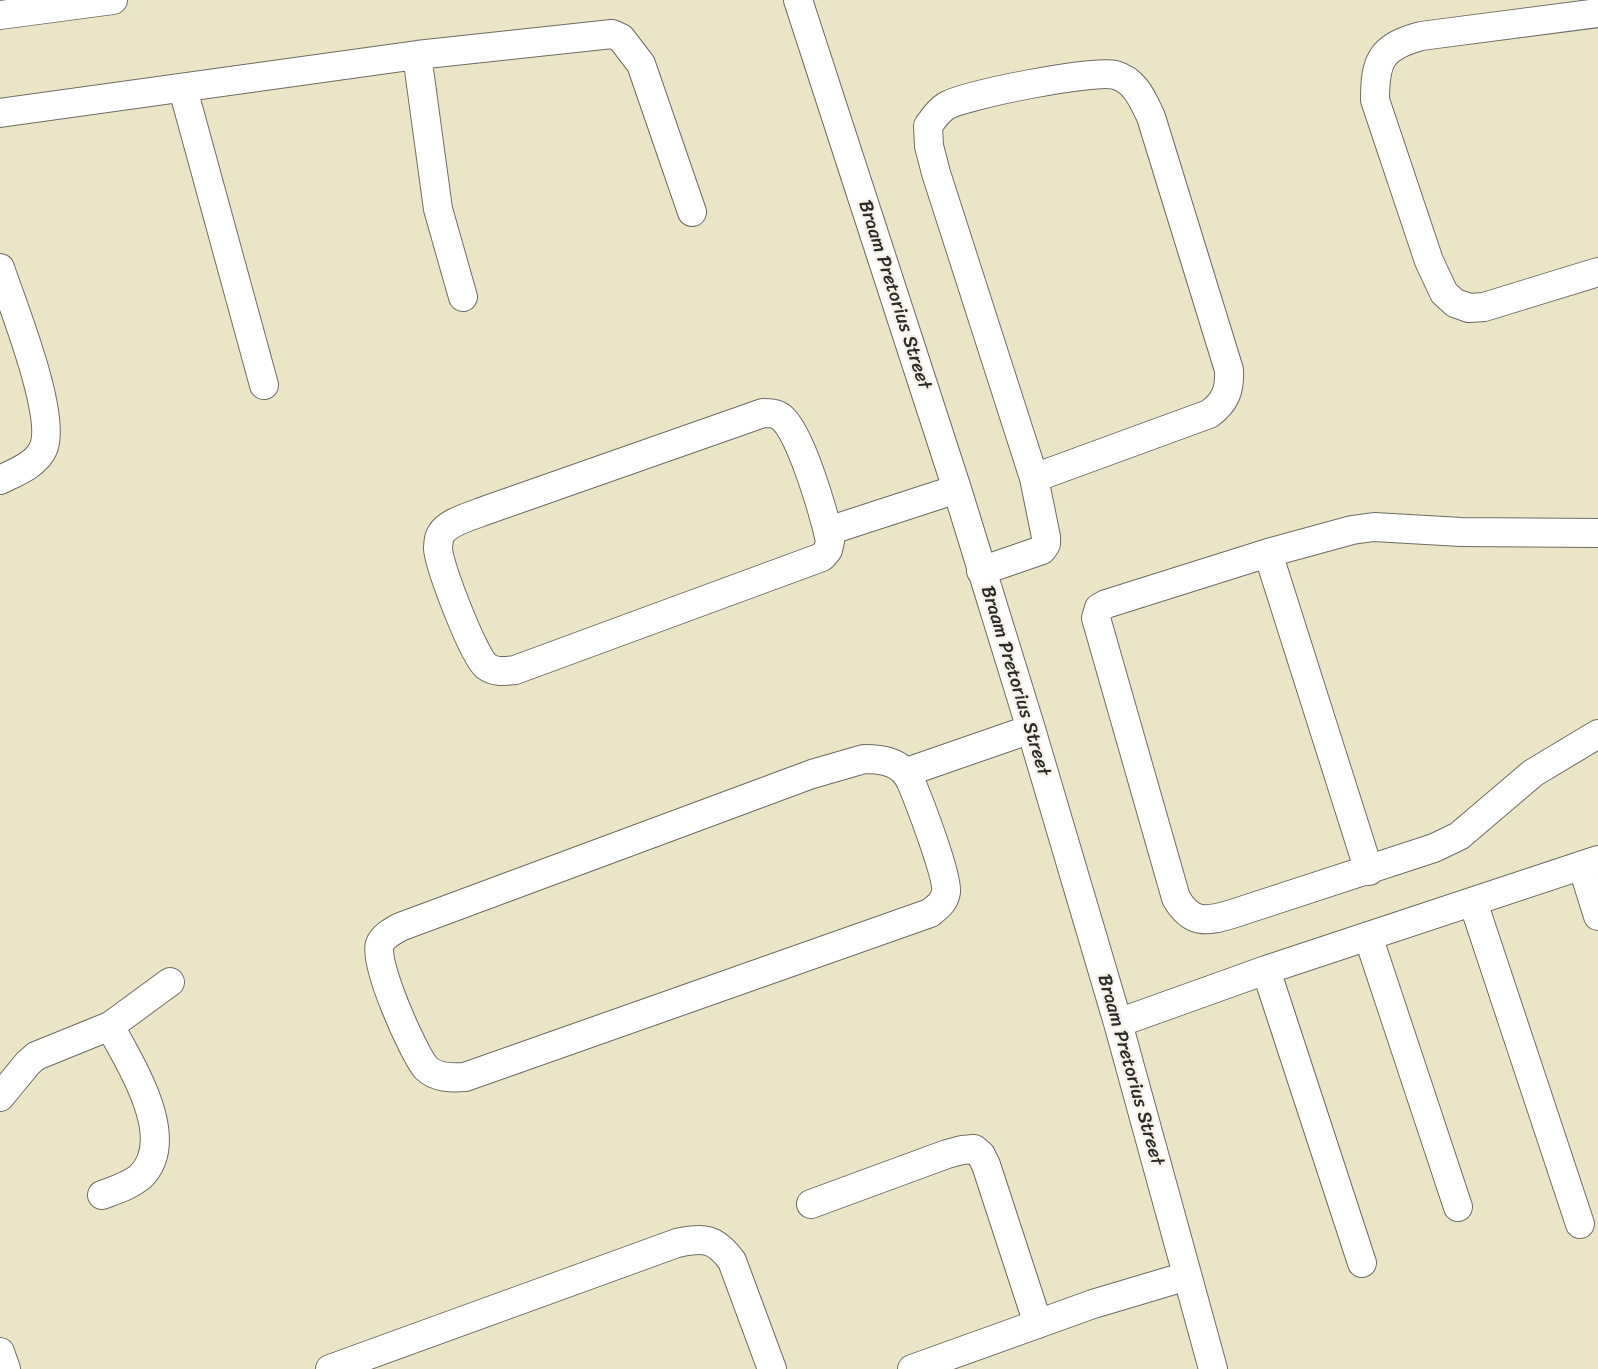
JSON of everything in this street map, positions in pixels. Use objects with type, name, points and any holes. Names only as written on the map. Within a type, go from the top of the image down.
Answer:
[{"type":"street","points":[[0,15],[114,0]]},
{"type":"street","name":"Braam Pretorius Street","points":[[798,0],[957,490],[1031,730],[1118,1023],[1213,1369]]},
{"type":"street","points":[[1598,13],[1421,36],[1402,41],[1390,48],[1378,62],[1375,78],[1375,100],[1429,261],[1444,293],[1455,303],[1469,308],[1484,307],[1598,272]]},
{"type":"street","points":[[0,113],[61,102],[183,89],[417,55],[603,33],[621,38],[641,64],[692,212]]},
{"type":"street","points":[[417,55],[438,209],[463,297]]},
{"type":"street","points":[[981,571],[1042,550],[1046,544],[1044,526],[1034,478],[936,173],[929,146],[928,126],[945,106],[966,98],[1081,75],[1115,75],[1130,83],[1140,95],[1150,117],[1229,370],[1229,384],[1224,400],[1210,414],[1034,478]]},
{"type":"street","points":[[183,89],[264,385]]},
{"type":"street","points":[[0,268],[32,364],[44,408],[46,432],[43,450],[32,462],[0,480]]},
{"type":"street","points":[[768,413],[782,418],[791,428],[799,444],[828,531],[830,541],[828,550],[822,557],[524,667],[501,672],[487,667],[477,655],[452,594],[438,548],[441,533],[451,524],[727,424],[768,413]]},
{"type":"street","points":[[828,531],[957,490]]},
{"type":"street","points":[[1598,533],[1461,532],[1374,527],[1352,530],[1268,553],[1106,604],[1100,608],[1096,618],[1176,898],[1183,910],[1197,919],[1212,920],[1368,871],[1434,848],[1459,836],[1533,773],[1598,734]]},
{"type":"street","points":[[1268,553],[1368,871]]},
{"type":"street","points":[[907,772],[944,879],[946,892],[942,904],[930,913],[465,1077],[438,1076],[426,1068],[394,1004],[378,952],[380,943],[386,936],[400,927],[812,774],[864,758],[887,761],[907,772],[1031,730]]},
{"type":"street","points":[[1118,1023],[1266,970],[1590,862],[1598,916]]},
{"type":"street","points":[[1473,902],[1580,1224]]},
{"type":"street","points":[[1368,936],[1458,1207]]},
{"type":"street","points":[[1266,970],[1362,1263]]},
{"type":"street","points":[[0,1097],[36,1056],[110,1026],[170,982]]},
{"type":"street","points":[[102,1194],[122,1188],[139,1177],[150,1161],[154,1138],[154,1123],[150,1108],[110,1026]]},
{"type":"street","points":[[811,1204],[947,1154],[974,1149],[981,1155],[986,1165],[1038,1324]]},
{"type":"street","points":[[330,1369],[667,1246],[697,1239],[710,1241],[722,1248],[732,1261],[772,1369]]},
{"type":"street","points":[[912,1369],[1093,1304],[1187,1276]]},
{"type":"street","points":[[0,1352],[6,1369]]}]
